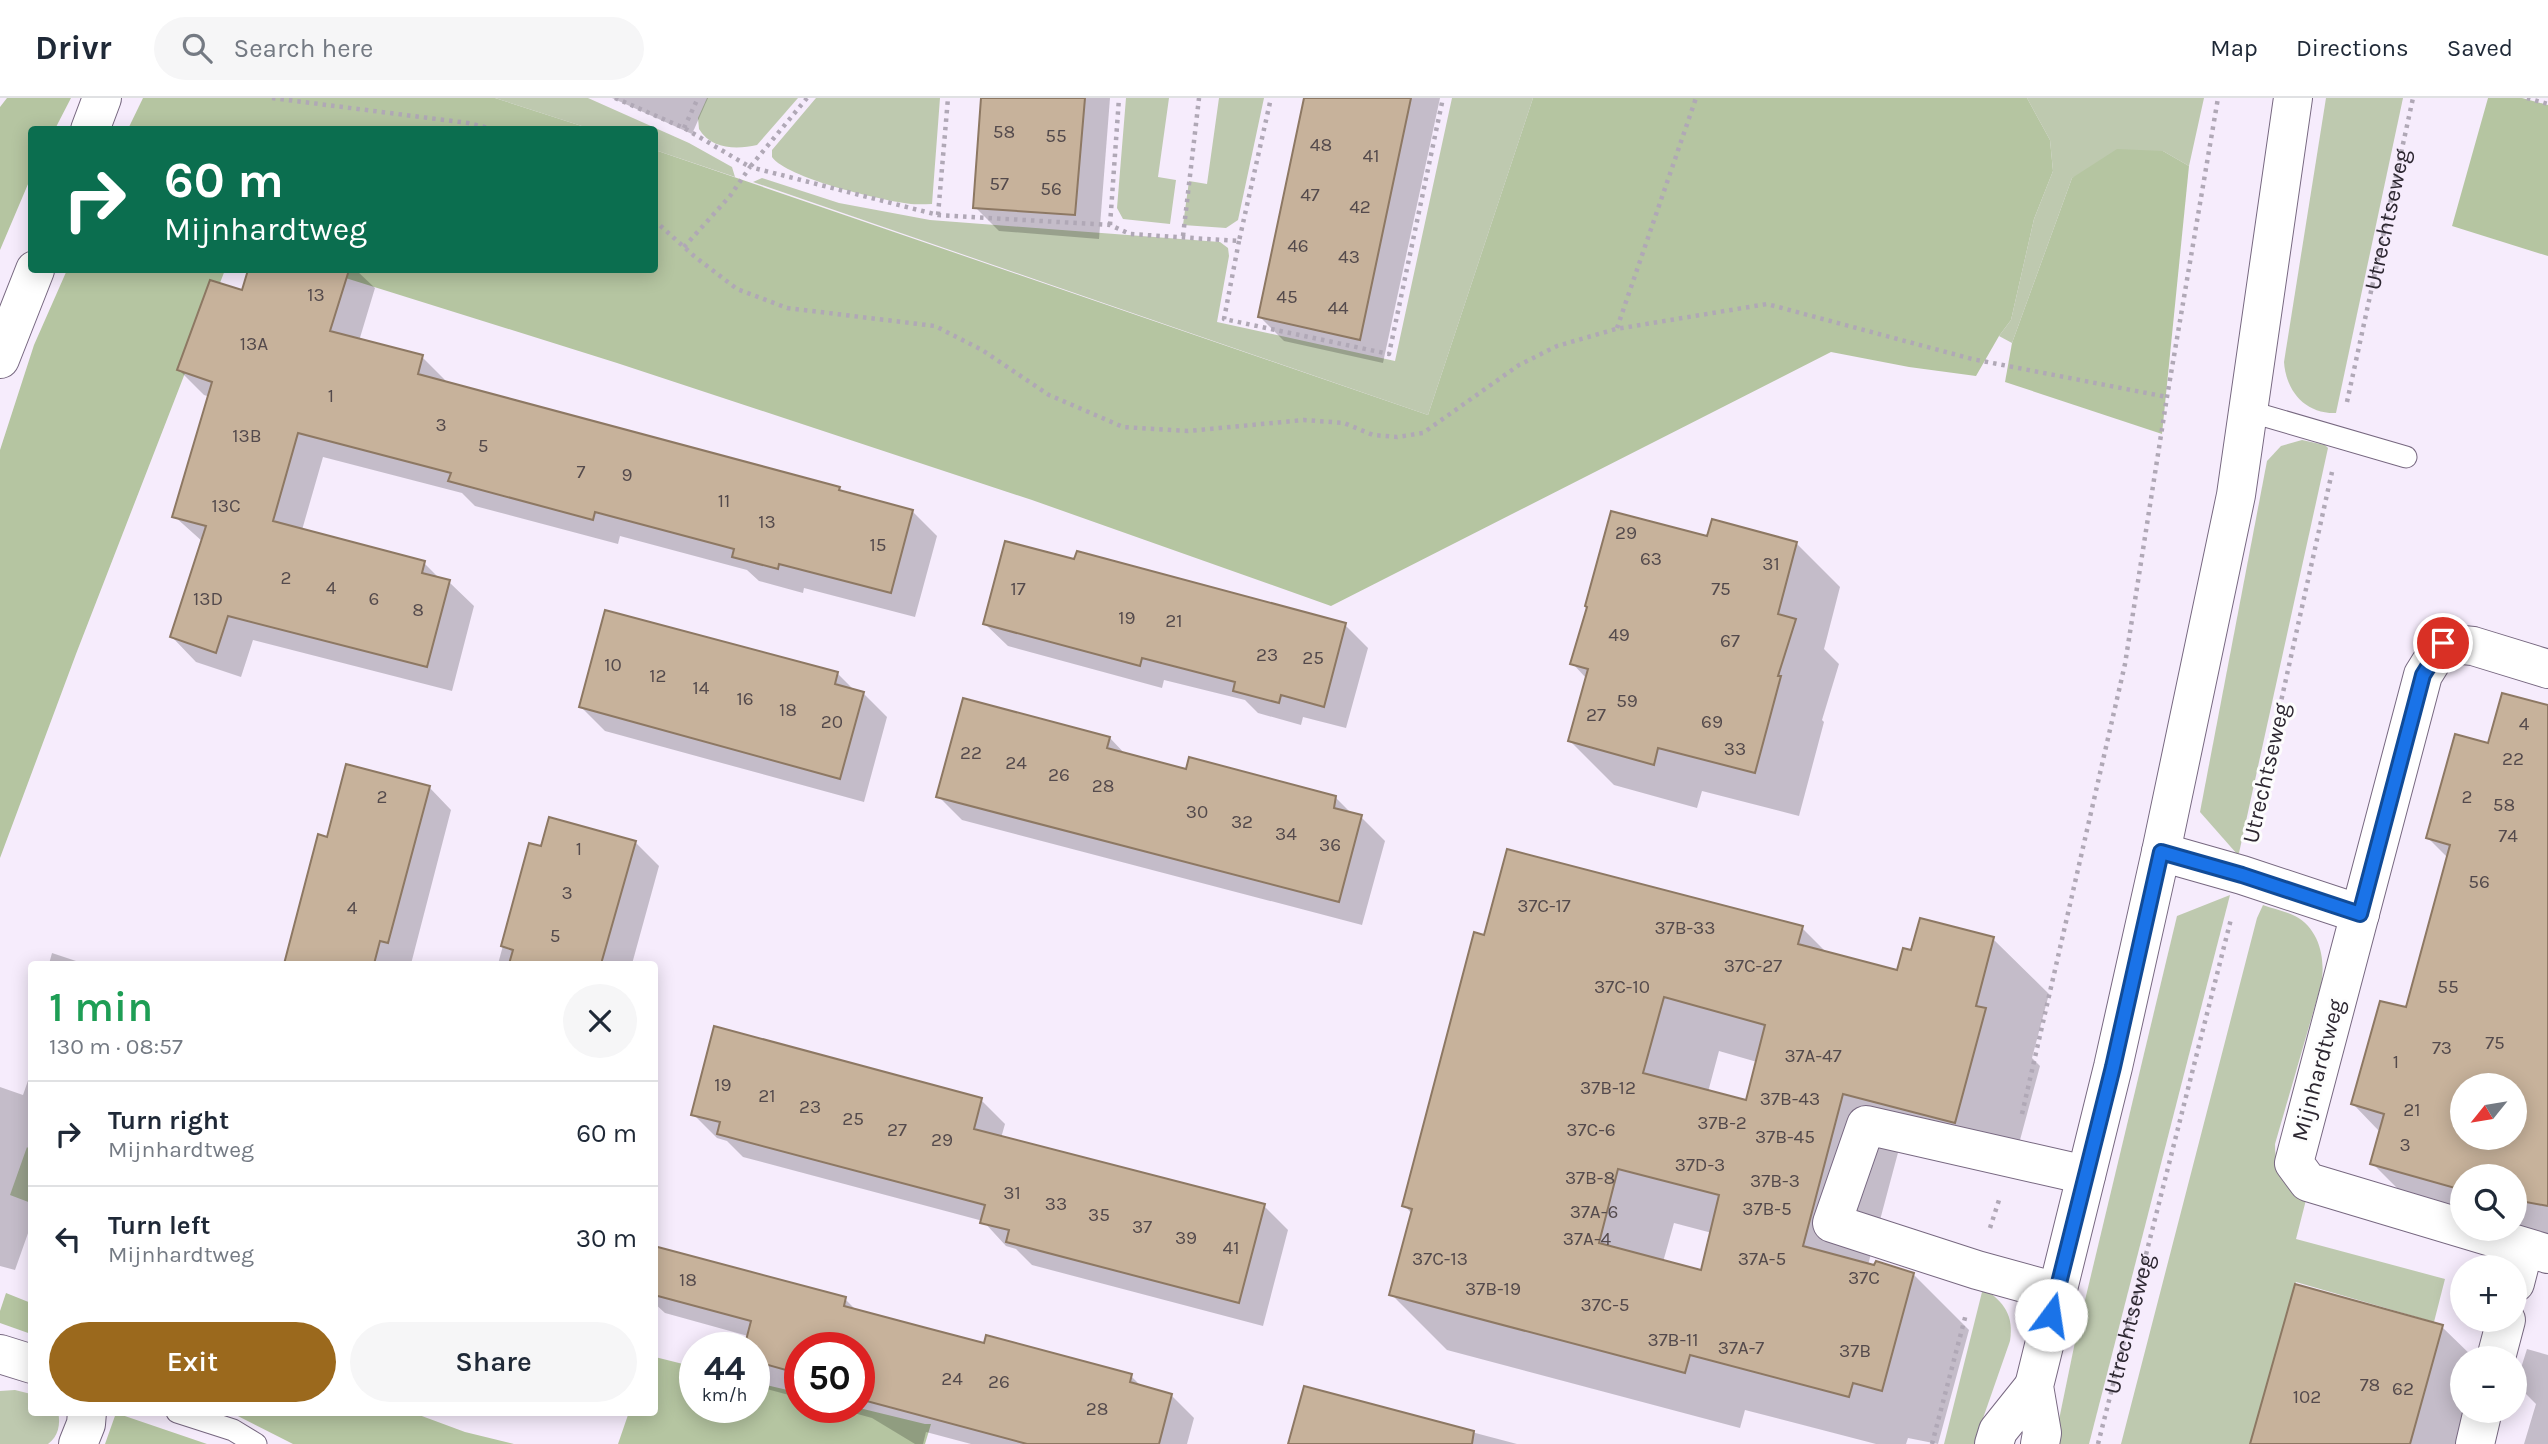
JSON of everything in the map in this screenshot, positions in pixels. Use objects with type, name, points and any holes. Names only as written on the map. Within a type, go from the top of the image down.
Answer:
[{"type":"street","points":[[92,126],[102,98]]},
{"type":"street","points":[[2040,1444],[2042,1433],[2034,1386],[2161,852],[2236,495],[2293,98]]},
{"type":"street","points":[[0,359],[34,273]]},
{"type":"street","name":"Mijnhardtweg","points":[[2529,1262],[2308,1182],[2294,1163],[2423,675],[2443,643],[2473,646],[2548,669]]},
{"type":"street","points":[[2161,852],[2242,875],[2360,914]]},
{"type":"street","points":[[2057,1292],[1977,1270],[1832,1223],[1866,1125],[2086,1175]]},
{"type":"street","points":[[0,1354],[28,1363]]},
{"type":"street","points":[[1994,1444],[1998,1431],[2034,1386]]},
{"type":"street","points":[[78,1444],[87,1416]]},
{"type":"street","points":[[2474,1444],[2480,1423]]},
{"type":"lane","points":[[2248,411],[2406,457]]},
{"type":"lane","points":[[189,1416],[233,1430],[256,1444]]},
{"type":"path","points":[[272,98],[480,126]]},
{"type":"path","points":[[615,98],[684,128],[750,167],[938,215],[1110,225],[1130,234],[1239,241]]},
{"type":"path","points":[[684,128],[698,98]]},
{"type":"path","points":[[684,247],[730,196],[750,167],[807,98]]},
{"type":"path","points":[[938,215],[948,98]]},
{"type":"path","points":[[1110,225],[1119,98]]},
{"type":"path","points":[[1183,236],[1199,98]]},
{"type":"path","points":[[1271,98],[1224,319],[1389,355],[1443,98]]},
{"type":"path","points":[[1616,329],[1696,98]]},
{"type":"path","points":[[1932,1444],[1977,1270],[2012,1158],[2125,664],[2218,98]]},
{"type":"path","name":"Utrechtseweg","points":[[2098,1444],[2274,740],[2413,98]]},
{"type":"path","points":[[2527,98],[2548,104]]},
{"type":"path","points":[[658,224],[737,289],[787,308],[934,326],[982,350],[1049,396],[1123,427],[1188,431],[1304,420],[1344,423],[1373,435],[1423,433],[1519,365],[1558,346],[1616,329],[1768,304],[1972,359],[2167,397]]},
{"type":"green space","points":[[7,98],[71,98],[57,126],[28,126],[28,184],[0,250],[0,107]]},
{"type":"green space","points":[[143,98],[495,98],[582,126],[129,126]]},
{"type":"green space","points":[[495,98],[588,98],[651,126],[582,126]]},
{"type":"green space","points":[[707,98],[798,98],[757,145],[741,147],[710,141],[699,129],[698,118]]},
{"type":"green space","points":[[816,98],[940,98],[932,204],[891,201],[813,180],[781,165],[772,157],[772,150]]},
{"type":"green space","points":[[1126,98],[1169,98],[1158,177],[1176,180],[1170,224],[1123,219],[1117,208]]},
{"type":"green space","points":[[1219,98],[1264,98],[1238,220],[1226,228],[1183,225],[1189,181],[1207,184]]},
{"type":"green space","points":[[1452,98],[1533,98],[1428,415],[753,182],[762,178],[839,203],[930,220],[1220,242],[1228,248],[1229,256],[1217,322],[1395,361]]},
{"type":"green space","points":[[1533,98],[2027,98],[2050,140],[2053,171],[2034,219],[2011,320],[1976,376],[1831,352],[1331,606],[1032,500],[617,363],[330,273],[658,273],[658,151],[1428,415]]},
{"type":"green space","points":[[2027,98],[2204,98],[2189,166],[2163,151],[2072,178],[2012,343],[1999,336],[2011,320],[2034,219],[2053,171],[2050,140]]},
{"type":"green space","points":[[2326,98],[2403,98],[2336,413],[2315,410],[2299,399],[2289,382],[2284,362]]},
{"type":"green space","points":[[2488,98],[2522,98],[2548,105],[2548,256],[2452,226]]},
{"type":"green space","points":[[658,129],[732,167],[735,177],[658,151]]},
{"type":"green space","points":[[2117,149],[2163,151],[2189,166],[2162,434],[2005,382],[2012,343],[2072,178]]},
{"type":"green space","points":[[66,273],[224,273],[0,858],[0,450],[34,345]]},
{"type":"green space","points":[[2302,440],[2328,448],[2237,854],[2200,812],[2267,461],[2281,446]]},
{"type":"green space","points":[[2230,895],[2089,1444],[2054,1444],[2075,1342],[2177,916]]},
{"type":"green space","points":[[2263,905],[2291,914],[2304,922],[2316,937],[2323,965],[2321,985],[2275,1144],[2277,1162],[2283,1175],[2307,1196],[2296,1239],[2445,1279],[2434,1322],[2296,1282],[2252,1444],[2121,1444],[2257,918]]},
{"type":"green space","points":[[27,1147],[28,1202],[10,1195]]},
{"type":"green space","points":[[1983,1288],[2006,1310],[2009,1316],[2010,1341],[1974,1444],[1944,1444]]},
{"type":"green space","points":[[6,1293],[28,1302],[28,1333],[0,1323],[0,1311]]},
{"type":"green space","points":[[658,1358],[679,1363],[679,1423],[770,1423],[770,1386],[784,1389],[784,1423],[875,1423],[875,1412],[931,1424],[925,1444],[618,1444],[628,1416],[658,1416]]},
{"type":"green space","points":[[15,1390],[28,1393],[28,1416],[58,1416],[58,1430],[54,1438],[48,1444],[0,1444],[0,1391]]},
{"type":"green space","points":[[115,1416],[125,1416],[207,1444],[105,1444]]},
{"type":"green space","points":[[238,1416],[422,1416],[465,1432],[514,1444],[293,1444]]},
{"type":"building","points":[[981,98],[1085,98],[1075,215],[973,208]]},
{"type":"building","points":[[1304,98],[1411,98],[1360,340],[1258,317]]},
{"type":"building","points":[[247,273],[348,273],[330,331],[423,355],[418,374],[840,487],[839,490],[913,510],[891,593],[779,564],[778,569],[732,557],[734,549],[595,512],[593,520],[448,481],[451,473],[298,433],[273,521],[425,561],[422,573],[450,580],[427,667],[228,616],[216,653],[170,637],[206,526],[172,517],[212,382],[177,370],[210,280],[242,290]]},
{"type":"building","points":[[1611,511],[1707,536],[1712,519],[1797,542],[1778,614],[1796,619],[1778,676],[1781,676],[1755,773],[1658,748],[1654,765],[1568,741],[1588,669],[1570,664]]},
{"type":"building","points":[[1005,541],[1074,559],[1077,551],[1346,623],[1324,707],[1281,695],[1279,703],[1233,691],[1235,682],[1142,658],[1140,666],[983,624]]},
{"type":"building","points":[[605,610],[838,672],[835,684],[864,692],[840,779],[579,707]]},
{"type":"building","points":[[2502,693],[2548,705],[2548,1206],[2527,1202],[2527,1164],[2450,1164],[2450,1187],[2370,1164],[2384,1114],[2351,1104],[2380,1001],[2406,1007],[2450,845],[2426,838],[2455,734],[2488,743]]},
{"type":"building","points":[[963,698],[1110,737],[1107,748],[1186,769],[1189,757],[1336,796],[1334,808],[1362,815],[1339,902],[936,797]]},
{"type":"building","points":[[346,764],[430,786],[388,943],[380,941],[375,961],[285,961],[318,834],[327,837]]},
{"type":"building","points":[[549,817],[636,841],[602,961],[510,961],[513,950],[501,946],[529,843],[541,846]]},
{"type":"building","points":[[1507,849],[1803,926],[1798,944],[1897,970],[1903,948],[1911,950],[1920,918],[1994,937],[1976,1006],[1986,1008],[1955,1123],[1843,1094],[1803,1246],[1874,1265],[1876,1261],[1914,1273],[1882,1391],[1853,1383],[1849,1397],[1690,1355],[1685,1373],[1389,1295],[1412,1209],[1402,1206],[1474,932],[1484,935]],"holes":[[[1664,997],[1765,1025],[1746,1100],[1643,1073]],[[1618,1169],[1719,1195],[1701,1270],[1599,1243]]]},
{"type":"building","points":[[714,1026],[982,1098],[974,1129],[1265,1204],[1239,1303],[1006,1242],[1009,1230],[980,1223],[985,1205],[717,1134],[720,1122],[691,1115]]},
{"type":"building","points":[[658,1247],[846,1297],[844,1306],[984,1343],[986,1335],[1132,1374],[1130,1382],[1172,1394],[1159,1444],[1027,1444],[875,1403],[875,1332],[784,1332],[784,1369],[770,1366],[770,1332],[748,1332],[751,1321],[658,1296]]},
{"type":"building","points":[[2295,1284],[2443,1325],[2410,1444],[2250,1444]]},
{"type":"building","points":[[1304,1386],[1474,1431],[1472,1444],[1288,1444]]},
{"type":"route","points":[[2051,1315],[2113,1067],[2161,852],[2242,875],[2360,914],[2423,675],[2443,643]]}]
